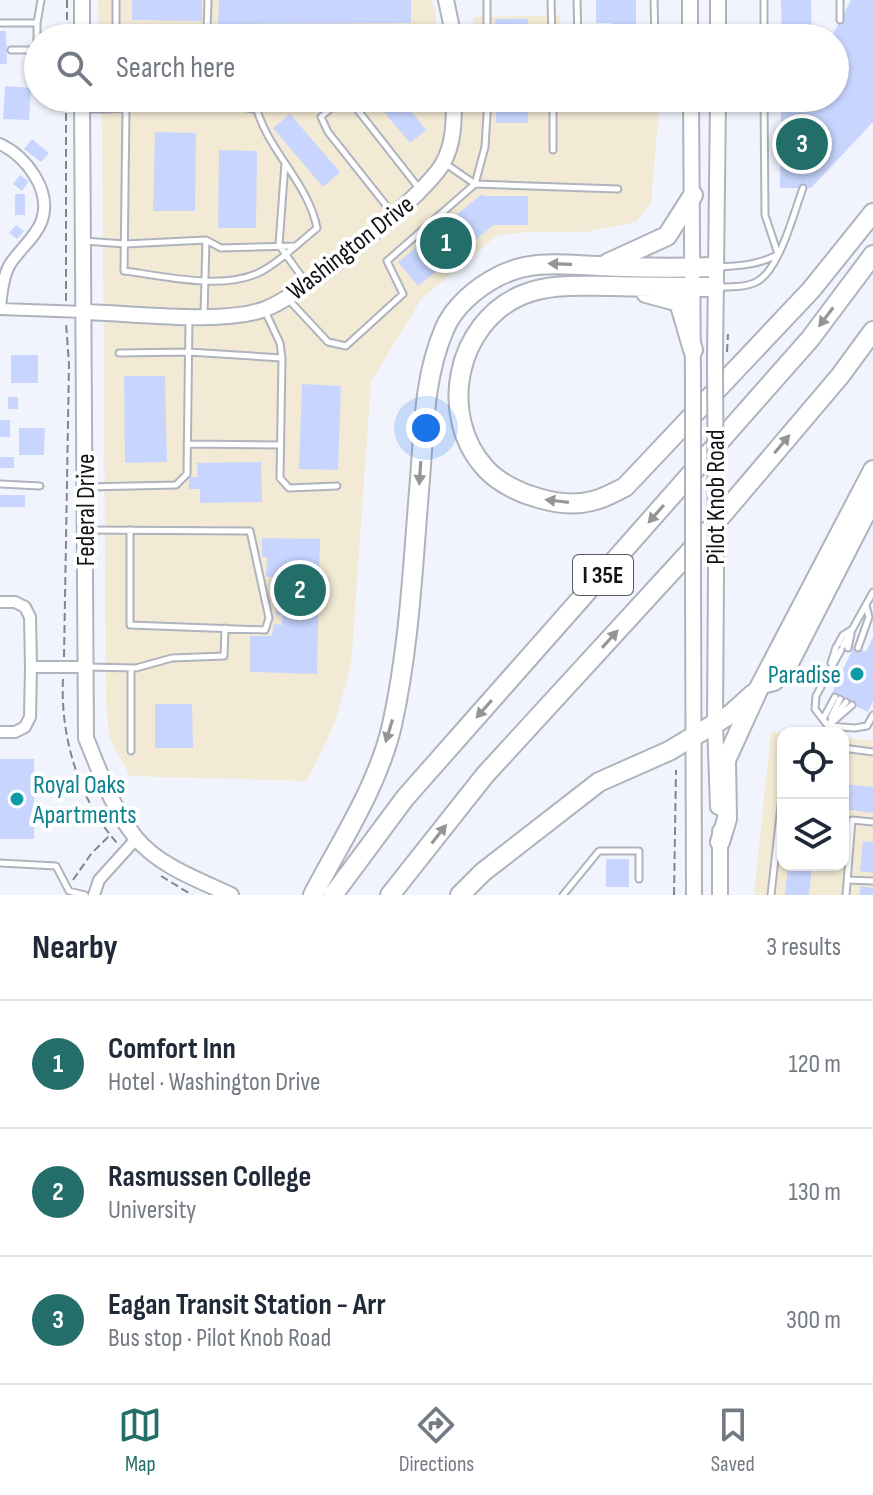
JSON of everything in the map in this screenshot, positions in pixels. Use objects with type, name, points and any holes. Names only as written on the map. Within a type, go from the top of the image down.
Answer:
[{"type":"highway","points":[[598,266],[639,251],[667,236],[693,195]]},
{"type":"highway","points":[[715,287],[553,286],[521,295],[496,311],[476,334],[462,361],[457,395],[465,434],[486,469],[519,493],[558,504],[592,501],[625,487],[811,290],[873,213]]},
{"type":"highway","name":"I 35E","points":[[333,895],[405,798],[810,339],[873,255]]},
{"type":"highway","points":[[313,895],[360,810],[391,729],[406,653],[428,375],[445,327],[460,306],[478,289],[523,267],[553,262],[598,266],[715,267]]},
{"type":"highway","points":[[620,286],[679,302],[693,350]]},
{"type":"highway","name":"I 35E","points":[[390,895],[485,775],[706,534],[840,376],[873,331]]},
{"type":"highway","points":[[720,842],[727,819],[726,760],[760,687],[873,470]]},
{"type":"highway","points":[[460,895],[483,872],[599,782],[669,751],[731,714],[760,687],[774,681],[786,669],[873,499]]},
{"type":"main road","points":[[82,0],[82,24]]},
{"type":"main road","points":[[446,0],[452,24]]},
{"type":"main road","points":[[690,0],[690,24]]},
{"type":"main road","points":[[718,0],[718,24]]},
{"type":"main road","name":"Federal Drive","points":[[82,112],[86,738],[108,794],[136,839]]},
{"type":"main road","name":"Washington Drive","points":[[84,312],[224,317],[265,310],[307,285],[421,191],[443,163],[454,129],[454,112]]},
{"type":"main road","name":"Pilot Knob Road","points":[[691,112],[694,895]]},
{"type":"main road","name":"Pilot Knob Road","points":[[718,112],[715,722],[720,895]]},
{"type":"main road","points":[[136,839],[182,873],[231,895]]},
{"type":"street","points":[[0,144],[18,154],[37,176],[43,198],[43,219],[9,267],[0,309],[84,312]]},
{"type":"street","points":[[0,602],[15,602],[25,607],[30,617],[31,667],[30,717],[25,727],[15,732],[0,732]]},
{"type":"street","points":[[31,667],[86,667]]},
{"type":"street","points":[[94,895],[99,880],[136,839]]},
{"type":"lane","points":[[0,23],[37,23],[41,0]]},
{"type":"lane","points":[[116,0],[116,24]]},
{"type":"lane","points":[[207,24],[208,0]]},
{"type":"lane","points":[[487,0],[487,24]]},
{"type":"lane","points":[[551,0],[552,24]]},
{"type":"lane","points":[[577,0],[578,24]]},
{"type":"lane","points":[[654,0],[655,24]]},
{"type":"lane","points":[[764,0],[764,24]]},
{"type":"lane","points":[[840,0],[840,20]]},
{"type":"lane","points":[[11,50],[24,50]]},
{"type":"lane","points":[[126,112],[124,271],[205,282],[262,272],[317,228],[315,214],[264,132],[258,112]]},
{"type":"lane","points":[[327,112],[321,117],[328,132],[393,214]]},
{"type":"lane","points":[[359,112],[421,191]]},
{"type":"lane","points":[[287,298],[328,342],[346,346],[403,294],[387,261],[475,184],[485,147],[487,112]]},
{"type":"lane","points":[[553,112],[553,150]]},
{"type":"lane","points":[[764,112],[765,215],[778,254]]},
{"type":"lane","points":[[285,162],[279,245],[307,285]]},
{"type":"lane","points":[[443,163],[475,184],[618,189]]},
{"type":"lane","points":[[715,287],[755,283],[766,275],[778,254],[803,188]]},
{"type":"lane","points":[[83,241],[125,244],[206,240],[221,248],[295,246]]},
{"type":"lane","points":[[85,487],[176,485],[187,474],[189,352],[205,282],[206,240]]},
{"type":"lane","points":[[715,267],[744,267],[778,254]]},
{"type":"lane","points":[[265,310],[280,343],[282,358],[280,478],[289,488],[337,486]]},
{"type":"lane","points":[[119,353],[189,352],[282,358]]},
{"type":"lane","points":[[187,444],[280,445]]},
{"type":"lane","points":[[0,484],[40,486]]},
{"type":"lane","points":[[85,530],[130,530],[250,531],[269,618],[265,630],[130,625],[130,530]]},
{"type":"lane","points":[[828,726],[815,709],[816,696],[873,592]]},
{"type":"lane","points":[[858,648],[869,617],[866,605]]},
{"type":"lane","points":[[86,667],[131,668],[172,658],[224,656],[225,628]]},
{"type":"lane","points":[[830,668],[842,647]]},
{"type":"lane","points":[[131,668],[131,751]]},
{"type":"lane","points":[[823,719],[843,701]]},
{"type":"lane","points":[[828,726],[832,711],[843,701]]},
{"type":"lane","points":[[828,726],[843,701]]},
{"type":"lane","points":[[828,726],[867,726],[873,715]]},
{"type":"lane","points":[[849,749],[873,752]]},
{"type":"lane","points":[[771,895],[782,799]]},
{"type":"lane","points":[[846,895],[852,820],[873,822]]},
{"type":"lane","points":[[563,895],[599,851],[639,851],[639,879]]},
{"type":"lane","points":[[0,863],[56,866],[69,891],[85,895]]},
{"type":"lane","points":[[847,880],[873,881]]},
{"type":"path","points":[[67,0],[67,24]]},
{"type":"path","points":[[674,895],[676,770]]},
{"type":"path","points":[[69,891],[91,854],[110,835]]},
{"type":"shaded area","points":[[98,0],[431,0],[436,14],[436,24],[99,24]]},
{"type":"shaded area","points":[[560,15],[560,24],[473,24],[473,17]]},
{"type":"shaded area","points":[[102,112],[659,112],[651,203],[636,222],[586,232],[525,232],[496,236],[422,298],[371,382],[351,666],[334,725],[307,781],[130,776],[110,739],[106,703]]},
{"type":"shaded area","points":[[771,732],[777,732],[777,871],[849,871],[849,739],[873,741],[873,895],[754,895]]},
{"type":"building","points":[[132,0],[202,0],[202,21],[132,20]]},
{"type":"building","points":[[219,0],[411,0],[411,23],[218,24]]},
{"type":"building","points":[[596,0],[636,0],[636,24],[596,23]]},
{"type":"building","points":[[781,0],[811,0],[812,24],[782,24]]},
{"type":"building","points":[[851,0],[873,0],[873,122],[811,188],[780,188],[781,112],[849,112],[849,24],[838,24]]},
{"type":"building","points":[[495,19],[528,19],[528,24],[495,24]]},
{"type":"building","points":[[0,31],[6,31],[7,64],[0,64]]},
{"type":"building","points":[[5,86],[24,87],[24,112],[30,112],[29,120],[3,119]]},
{"type":"building","points":[[384,112],[412,112],[426,130],[410,143]]},
{"type":"building","points":[[496,112],[528,112],[528,123],[496,123]]},
{"type":"building","points":[[290,114],[340,172],[323,187],[273,128]]},
{"type":"building","points":[[155,132],[196,133],[195,211],[153,211]]},
{"type":"building","points":[[32,139],[49,153],[41,162],[24,149]]},
{"type":"building","points":[[219,150],[257,151],[256,228],[218,228]]},
{"type":"building","points":[[20,175],[29,181],[22,191],[13,184]]},
{"type":"building","points":[[15,194],[25,194],[25,215],[15,215]]},
{"type":"building","points":[[482,194],[528,196],[528,225],[494,225],[418,286],[398,262]]},
{"type":"building","points":[[16,225],[24,231],[17,239],[9,233]]},
{"type":"building","points":[[11,355],[38,355],[38,383],[11,383]]},
{"type":"building","points":[[124,376],[165,376],[167,462],[125,463]]},
{"type":"building","points":[[302,384],[341,386],[338,470],[299,469]]},
{"type":"building","points":[[8,397],[18,397],[18,409],[8,409]]},
{"type":"building","points":[[0,420],[10,420],[10,437],[0,437]]},
{"type":"building","points":[[19,428],[45,428],[44,455],[19,455]]},
{"type":"building","points":[[0,457],[14,457],[14,468],[0,468]]},
{"type":"building","points":[[261,462],[262,502],[200,503],[200,489],[189,489],[189,477],[198,477],[197,463]]},
{"type":"building","points":[[0,495],[25,495],[25,507],[0,507]]},
{"type":"building","points":[[262,538],[320,539],[317,674],[250,672],[250,636],[272,636],[274,624],[282,625],[282,615],[276,615],[277,596],[271,596],[272,577],[266,577],[267,557],[262,557]]},
{"type":"building","name":"Paradise","points":[[873,637],[873,701],[868,712],[831,695],[854,646],[866,652]]},
{"type":"building","points":[[155,704],[192,704],[193,748],[155,748]]},
{"type":"building","name":"Royal Oaks Apartments","points":[[0,759],[34,759],[34,839],[0,839]]},
{"type":"building","points":[[849,785],[873,787],[873,813],[849,810]]},
{"type":"building","points":[[863,841],[873,842],[873,873],[860,871]]},
{"type":"building","points":[[606,859],[629,859],[629,887],[606,887]]},
{"type":"building","points":[[787,871],[811,871],[809,895],[785,895]]},
{"type":"building","points":[[861,886],[873,888],[873,895],[859,895]]},
{"type":"place","name":"Eagan Transit Station - Arr","points":[[802,144]]},
{"type":"place","name":"Comfort Inn","points":[[446,243]]},
{"type":"place","name":"Rasmussen College","points":[[300,590]]},
{"type":"place","name":"Paradise","points":[[857,674]]},
{"type":"place","name":"Royal Oaks Apartments","points":[[17,799]]}]
